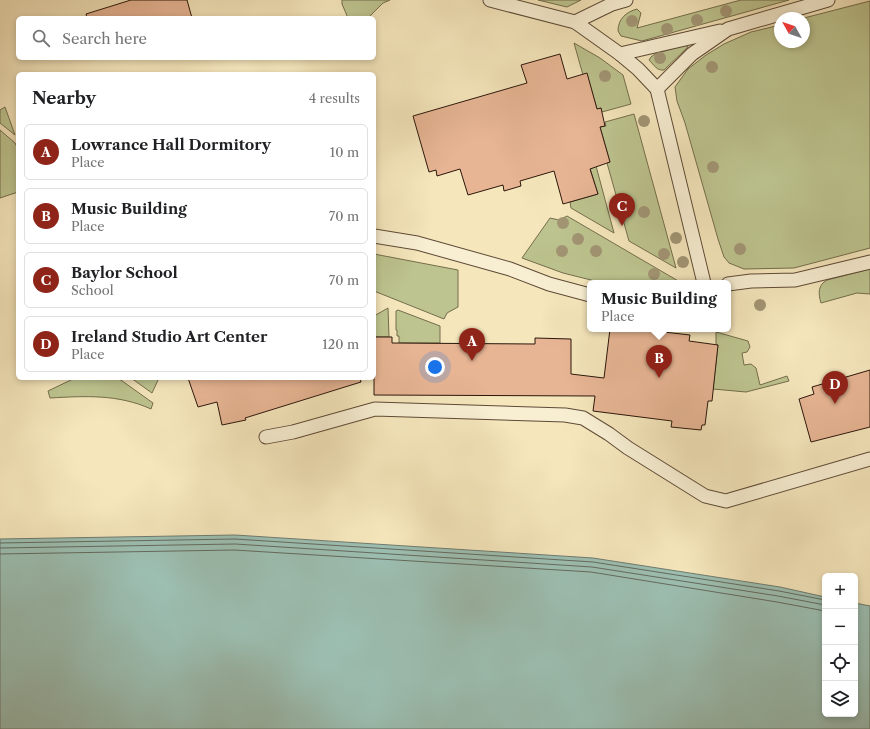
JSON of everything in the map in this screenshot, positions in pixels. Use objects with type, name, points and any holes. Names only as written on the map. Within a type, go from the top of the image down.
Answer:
[{"type":"lane","points":[[490,0],[575,22],[620,54],[638,69],[657,89],[703,280]]},
{"type":"lane","points":[[575,22],[612,4],[626,0]]},
{"type":"lane","points":[[620,54],[728,29],[828,0]]},
{"type":"lane","points":[[657,89],[692,54],[728,29]]},
{"type":"lane","points":[[376,236],[416,243],[510,269],[549,284],[587,295]]},
{"type":"lane","points":[[731,284],[751,281],[795,280],[870,262]]},
{"type":"lane","points":[[266,436],[293,432],[375,409],[565,415],[583,418],[705,496],[726,501],[870,460]]},
{"type":"green space","points":[[342,0],[390,0],[383,3],[370,16],[347,16],[342,4]]},
{"type":"green space","points":[[538,0],[581,0],[567,7]]},
{"type":"green space","points":[[741,0],[789,0],[642,41],[621,36],[618,31],[619,23],[623,17],[629,12],[637,9],[641,13],[637,28]]},
{"type":"green space","points":[[870,1],[870,248],[794,268],[744,269],[729,263],[724,257],[685,123],[677,101],[675,87],[688,69],[706,55],[724,44],[751,32],[774,26],[774,48],[810,48],[810,16]]},
{"type":"green space","points":[[574,43],[600,58],[623,75],[631,104],[602,112],[601,108],[597,109],[587,74],[583,75]]},
{"type":"green space","points":[[684,45],[688,46],[687,48],[664,70],[657,69],[649,60],[655,54]]},
{"type":"green space","points":[[5,107],[15,135],[0,123],[0,110]]},
{"type":"green space","points":[[634,114],[676,268],[629,241],[607,163],[610,162],[600,127],[606,126],[605,122]]},
{"type":"green space","points":[[0,130],[16,145],[16,193],[0,198]]},
{"type":"green space","points":[[596,166],[614,233],[571,208],[570,202],[598,194],[590,168]]},
{"type":"green space","points":[[567,216],[677,280],[591,280],[563,273],[522,258],[550,218],[559,220]]},
{"type":"green space","points":[[376,254],[458,270],[458,307],[447,313],[444,319],[376,292]]},
{"type":"green space","points":[[870,269],[870,294],[857,293],[821,303],[819,296],[820,287],[824,282]]},
{"type":"green space","points":[[388,308],[389,337],[376,337],[376,315]]},
{"type":"green space","points":[[398,310],[440,326],[440,343],[399,343],[399,336],[397,336],[396,330],[396,311]]},
{"type":"green space","points":[[716,332],[748,341],[750,347],[747,352],[742,353],[744,365],[751,364],[756,368],[760,385],[787,376],[789,381],[746,392],[713,389],[718,345],[716,344]]},
{"type":"green space","points":[[71,380],[121,380],[153,403],[151,409],[139,404],[114,398],[50,398],[48,391]]},
{"type":"green space","points":[[134,380],[158,380],[152,393]]},
{"type":"water","points":[[235,535],[593,558],[780,587],[822,596],[822,717],[858,717],[858,604],[870,606],[870,729],[0,729],[0,539]]},
{"type":"building","points":[[131,0],[187,0],[191,16],[86,16],[86,14]]},
{"type":"building","points":[[560,54],[567,79],[587,73],[597,109],[601,108],[605,126],[600,127],[610,162],[590,169],[598,194],[563,204],[554,171],[520,181],[521,186],[504,191],[503,185],[468,195],[460,169],[437,176],[436,170],[429,172],[413,116],[527,83],[521,65]]},
{"type":"building","points":[[610,332],[664,332],[690,335],[689,341],[718,345],[712,401],[708,401],[705,425],[702,425],[701,430],[671,427],[672,421],[593,411],[595,396],[374,395],[374,380],[376,380],[376,337],[392,337],[392,343],[535,344],[535,338],[571,339],[571,374],[604,378]]},
{"type":"building","points":[[870,370],[870,427],[811,442],[799,399],[814,394],[812,387]]},
{"type":"building","points":[[189,380],[360,380],[361,382],[245,418],[246,420],[222,425],[217,402],[198,407]]},
{"type":"place","name":"Baylor School","points":[[622,226]]},
{"type":"place","name":"Lowrance Hall Dormitory","points":[[472,361]]},
{"type":"place","name":"Music Building","points":[[659,378]]},
{"type":"place","name":"Ireland Studio Art Center","points":[[835,404]]}]
